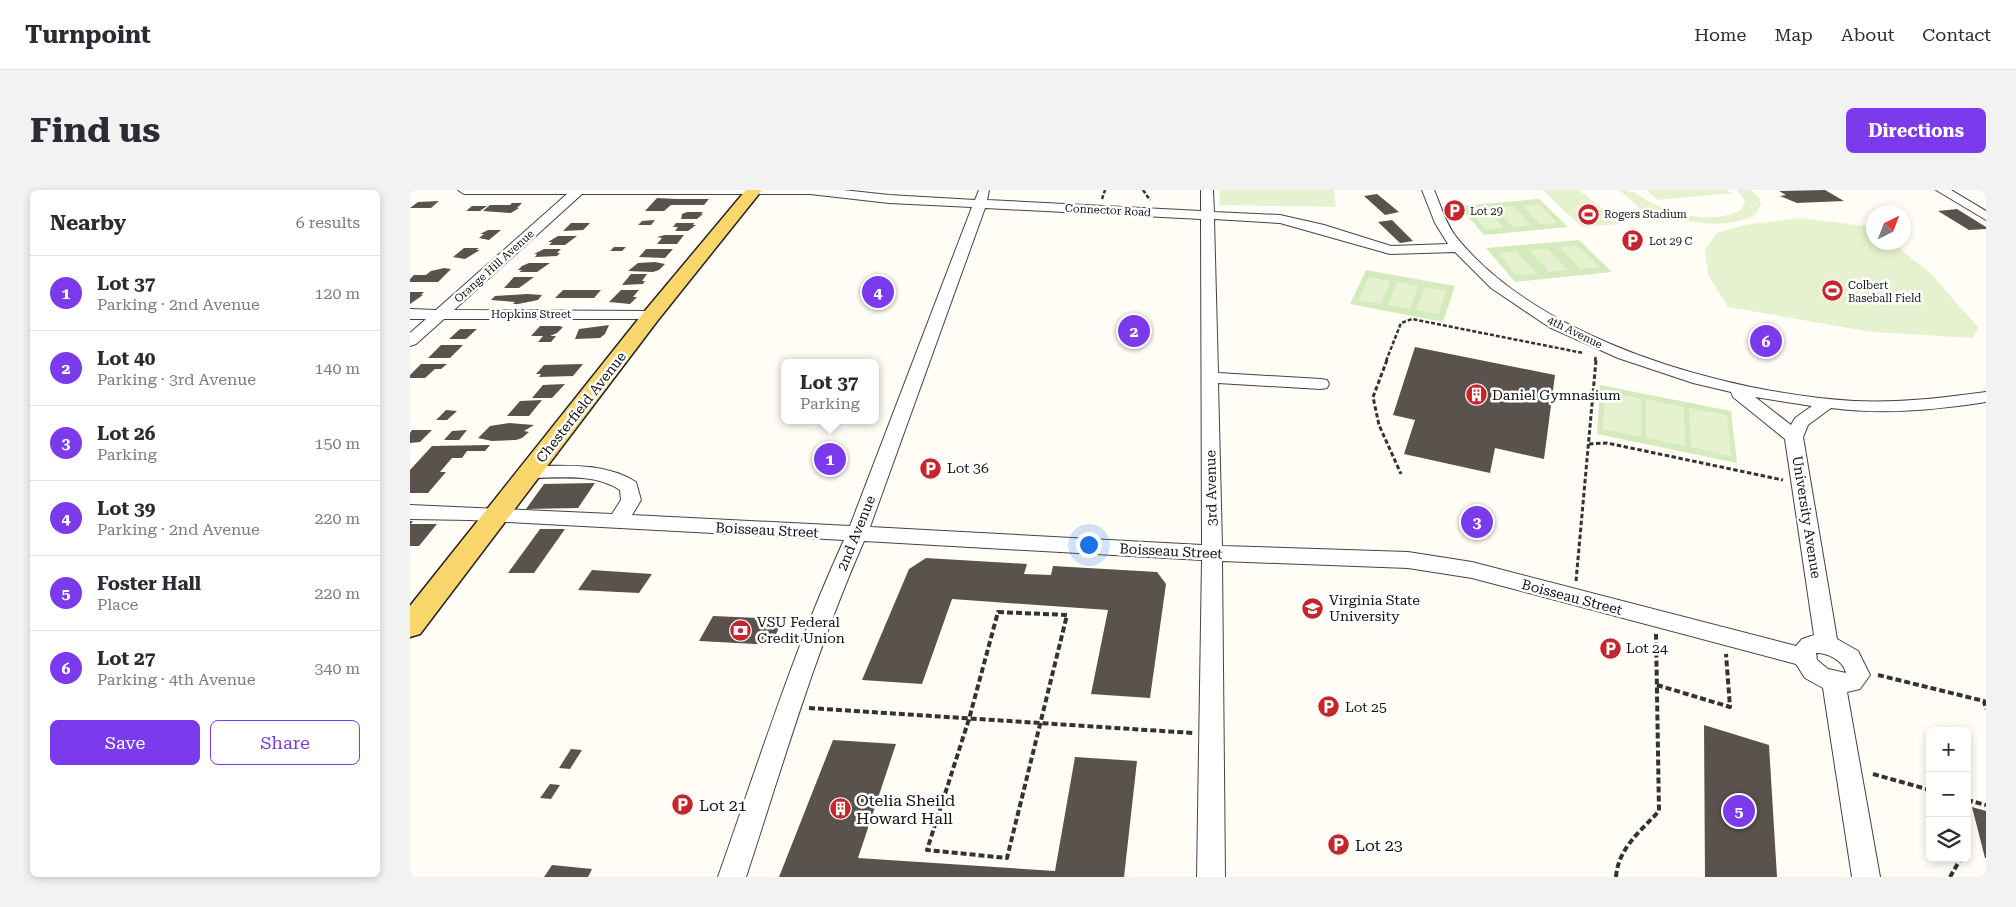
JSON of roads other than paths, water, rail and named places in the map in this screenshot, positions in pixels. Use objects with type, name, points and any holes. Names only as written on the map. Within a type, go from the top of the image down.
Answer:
[{"type":"main road","name":"Chesterfield Avenue","points":[[410,626],[651,316],[754,190]]},
{"type":"street","name":"Connector Road","points":[[464,190],[754,190],[824,191],[882,198],[983,197],[1292,221],[1390,250],[1458,248]]},
{"type":"street","name":"Orange Hill Avenue","points":[[410,341],[578,190]]},
{"type":"street","name":"3rd Avenue","points":[[1208,190],[1212,553],[1211,877]]},
{"type":"street","name":"4th Avenue","points":[[1428,190],[1444,228],[1458,248],[1500,288],[1523,305],[1563,328],[1629,357],[1734,389],[1826,404],[1916,407],[1986,397]]},
{"type":"street","points":[[1942,190],[1986,216]]},
{"type":"street","name":"2nd Avenue","points":[[732,877],[801,674],[833,588],[857,535],[983,197]]},
{"type":"street","name":"Hopkins Street","points":[[410,314],[651,316]]},
{"type":"street","points":[[1210,378],[1321,384]]},
{"type":"street","points":[[1734,389],[1794,437]]},
{"type":"street","name":"University Avenue","points":[[1826,404],[1801,422],[1794,437],[1827,645]]},
{"type":"street","points":[[531,472],[606,474],[619,479],[629,488],[631,500],[617,522]]},
{"type":"street","name":"Boisseau Street","points":[[410,512],[1212,553],[1408,560],[1472,570],[1804,657]]},
{"type":"street","points":[[1810,645],[1827,645],[1839,649],[1851,658],[1857,667],[1858,676],[1852,682],[1834,682],[1820,677],[1810,669],[1804,657],[1804,650],[1810,645]]},
{"type":"street","points":[[1834,682],[1866,877]]},
{"type":"place","name":"Lot 29","points":[[1454,211]]},
{"type":"place","name":"Rogers Stadium","points":[[1588,214]]},
{"type":"place","name":"Lot 29 C","points":[[1633,241]]},
{"type":"place","name":"Colbert Baseball Field","points":[[1832,291]]},
{"type":"place","name":"Lot 39","points":[[878,292]]},
{"type":"place","name":"Lot 40","points":[[1134,331]]},
{"type":"place","name":"Lot 27","points":[[1766,341]]},
{"type":"place","name":"Daniel Gymnasium","points":[[1476,395]]},
{"type":"place","name":"Lot 37","points":[[830,459]]},
{"type":"place","name":"Lot 36","points":[[931,468]]},
{"type":"place","name":"Lot 26","points":[[1477,522]]},
{"type":"place","name":"Virginia State University","points":[[1313,608]]},
{"type":"place","name":"VSU Federal Credit Union","points":[[741,630]]},
{"type":"place","name":"Lot 24","points":[[1610,648]]},
{"type":"place","name":"Lot 25","points":[[1329,707]]},
{"type":"place","name":"Lot 21","points":[[683,805]]},
{"type":"place","name":"Otelia Sheild Howard Hall","points":[[840,809]]},
{"type":"place","name":"Foster Hall","points":[[1739,811]]},
{"type":"place","name":"Lot 23","points":[[1339,845]]}]
